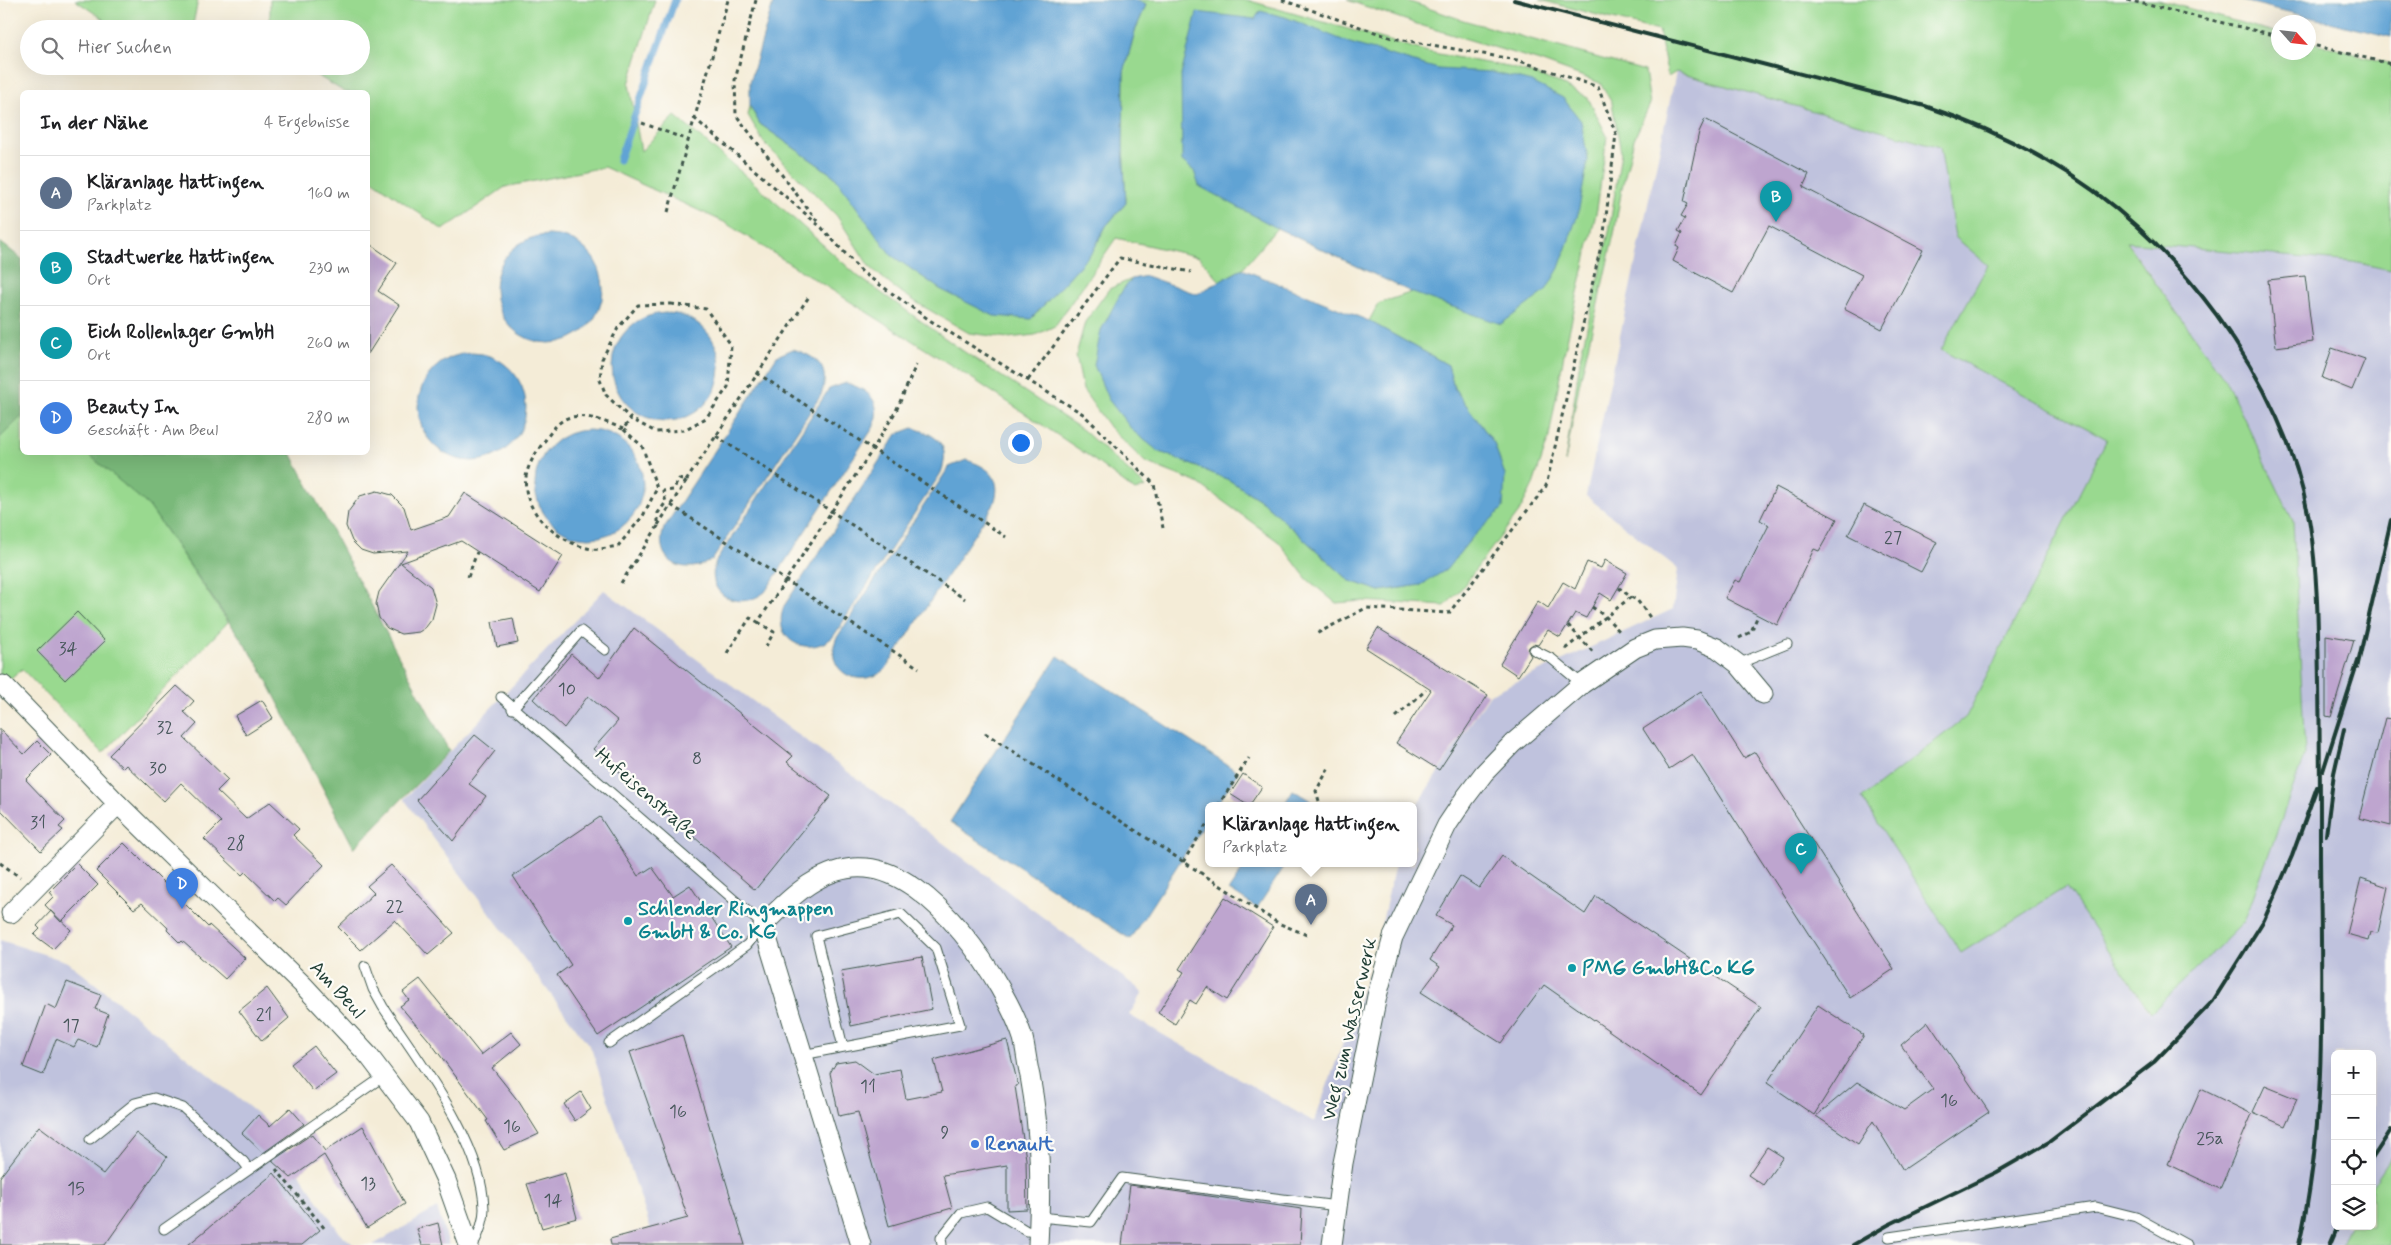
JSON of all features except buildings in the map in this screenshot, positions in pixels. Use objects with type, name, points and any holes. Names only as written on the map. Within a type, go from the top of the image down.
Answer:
[{"type":"street","name":"Weg zum Wasserwerk","points":[[1332,1245],[1343,1163],[1380,983],[1393,937],[1412,894],[1447,825],[1464,798],[1513,743],[1582,684],[1635,648],[1655,640],[1665,638],[1697,640],[1717,648],[1738,664],[1763,694]]},
{"type":"street","name":"Am Beul","points":[[2,683],[118,804],[303,985],[384,1076],[419,1122],[446,1180],[469,1245]]},
{"type":"street","points":[[10,913],[118,804]]},
{"type":"street","points":[[861,1245],[763,925],[786,901],[813,881],[838,871],[865,867],[892,873],[916,886],[968,939],[999,985],[1023,1038],[1037,1117],[1040,1149],[1038,1231]]},
{"type":"lane","points":[[512,709],[581,631],[605,650]]},
{"type":"lane","points":[[1738,664],[1787,644]]},
{"type":"lane","points":[[1534,650],[1552,659],[1582,684]]},
{"type":"lane","name":"Hufeisenstraße","points":[[501,697],[512,709],[763,925]]},
{"type":"lane","points":[[802,1056],[960,1025],[936,948],[901,914],[816,936],[843,1047]]},
{"type":"lane","points":[[609,1043],[748,945],[763,925]]},
{"type":"lane","points":[[365,966],[373,989],[383,1007],[452,1111],[471,1155],[479,1178],[484,1209],[481,1229],[474,1245]]},
{"type":"lane","points":[[164,1229],[384,1076]]},
{"type":"lane","points":[[90,1139],[135,1103],[154,1098],[183,1108],[249,1169]]},
{"type":"lane","points":[[942,1245],[941,1238],[961,1213],[987,1207],[1027,1231],[1038,1231],[1091,1222],[1122,1178],[1337,1206]]},
{"type":"lane","points":[[1889,1238],[2096,1207],[2136,1217],[2187,1245]]},
{"type":"path","points":[[668,212],[728,0]]},
{"type":"path","points":[[756,0],[735,80],[736,115],[822,228],[862,272],[931,321],[1083,414],[1154,484],[1163,528]]},
{"type":"path","points":[[1282,0],[1392,38],[1517,60],[1598,87],[1616,134],[1604,233],[1546,486],[1449,612],[1366,608],[1316,634]]},
{"type":"path","points":[[2127,0],[2271,34]]},
{"type":"path","points":[[2316,46],[2391,64]]},
{"type":"path","points":[[694,118],[822,228]]},
{"type":"path","points":[[642,123],[688,140]]},
{"type":"path","points":[[1028,380],[1120,258],[1191,272]]},
{"type":"path","points":[[621,583],[686,481],[810,295]]},
{"type":"path","points":[[671,304],[706,309],[731,345],[728,387],[706,418],[684,430],[656,432],[631,419],[606,395],[600,380],[602,359],[618,328],[638,305],[671,304]]},
{"type":"path","points":[[758,622],[873,449],[896,411],[916,365]]},
{"type":"path","points":[[758,373],[1006,537]]},
{"type":"path","points":[[657,488],[643,516],[618,546],[592,549],[568,541],[548,528],[533,511],[526,494],[527,472],[554,426],[571,417],[607,422],[623,429],[642,446],[657,488],[663,491],[672,490],[679,479],[686,481]]},
{"type":"path","points":[[623,429],[631,419]]},
{"type":"path","points":[[716,436],[966,599]]},
{"type":"path","points":[[658,526],[658,513],[666,502],[663,491]]},
{"type":"path","points":[[671,505],[919,668]]},
{"type":"path","points":[[563,545],[568,541]]},
{"type":"path","points":[[468,578],[477,552]]},
{"type":"path","points":[[1619,588],[1637,600],[1665,638]]},
{"type":"path","points":[[1552,659],[1631,596]]},
{"type":"path","points":[[1592,607],[1606,617],[1635,648]]},
{"type":"path","points":[[1717,648],[1750,632],[1758,615]]},
{"type":"path","points":[[727,653],[750,618],[774,632],[766,646]]},
{"type":"path","points":[[1568,625],[1581,637],[1606,668]]},
{"type":"path","points":[[1396,717],[1426,690]]},
{"type":"path","points":[[985,733],[1278,923],[1307,935]]},
{"type":"path","points":[[1221,802],[1249,758]]},
{"type":"path","points":[[1318,801],[1316,791],[1330,766]]},
{"type":"path","points":[[1183,862],[1205,827]]},
{"type":"path","points":[[281,1176],[325,1229]]},
{"type":"shaded area","points":[[1676,72],[1940,147],[1955,237],[1988,265],[1942,350],[2107,439],[1966,717],[1862,798],[2066,886],[2150,1013],[2226,381],[2126,241],[2353,262],[2391,270],[2391,1245],[656,1245],[591,1048],[404,799],[604,590],[1143,992],[1129,1015],[1314,1122],[1374,958],[1394,867],[1417,867],[1417,804],[1490,694],[1673,609],[1678,569],[1586,496]]},
{"type":"shaded area","points":[[0,940],[68,962],[259,1115],[275,1129],[289,1158],[340,1233],[354,1245],[0,1245]]},
{"type":"shaded area","points":[[437,1208],[449,1245],[373,1245]]},
{"type":"green space","points":[[75,0],[198,0],[194,20],[105,20]]},
{"type":"green space","points":[[270,0],[655,0],[629,84],[641,151],[675,116],[746,176],[859,277],[966,353],[1083,430],[1146,487],[1135,491],[1086,454],[976,381],[724,222],[604,167],[505,187],[443,230],[370,178],[370,90],[342,90],[316,75],[370,75],[370,20],[270,20]]},
{"type":"green space","points":[[1137,0],[1247,0],[1428,52],[1513,68],[1557,82],[1588,98],[1607,136],[1597,209],[1564,354],[1549,437],[1533,485],[1519,512],[1461,589],[1445,606],[1363,601],[1336,603],[1307,579],[1279,542],[1198,483],[1145,462],[1110,428],[1083,390],[1076,355],[1085,322],[1109,289],[1132,279],[1122,291],[1158,451],[1229,480],[1262,501],[1350,581],[1380,591],[1421,585],[1446,569],[1470,540],[1494,443],[1454,388],[1448,365],[1369,321],[1378,304],[1412,292],[1277,228],[1242,269],[1220,281],[1199,257],[1116,238],[1055,326],[1035,335],[1008,338],[969,333],[892,286],[869,266],[837,216],[764,143],[748,115],[750,106],[760,124],[834,176],[892,255],[940,289],[1031,319],[1093,251],[1106,226],[1126,203],[1123,147],[1124,72],[1135,31],[1146,5]]},
{"type":"green space","points":[[1347,0],[1404,0],[1463,20],[1645,71],[1650,104],[1634,139],[1622,188],[1614,234],[1579,386],[1565,462],[1581,354],[1609,232],[1621,152],[1612,103],[1600,83],[1540,61],[1420,25]]},
{"type":"green space","points":[[1540,0],[2158,0],[2271,31],[2271,60],[2316,60],[2316,43],[2391,64],[2391,270],[2353,262],[2126,242],[2226,381],[2293,521],[2305,754],[2244,922],[2151,1013],[2066,887],[1961,953],[1862,798],[1966,717],[2107,439],[1941,350],[1988,265],[1955,237],[1940,147],[1676,72],[1668,77],[1659,31]]},
{"type":"green space","points":[[0,242],[20,257],[20,418],[0,438]]},
{"type":"green space","points":[[20,418],[20,455],[89,455],[149,506],[228,622],[103,753],[22,669],[0,689],[0,438]]},
{"type":"green space","points":[[89,455],[292,455],[449,751],[354,848],[257,662],[149,506]]},
{"type":"green space","points":[[2391,1157],[2391,1245],[2341,1245],[2347,1230],[2376,1230],[2376,1180]]},
{"type":"water","points":[[774,0],[1137,0],[1146,5],[1135,31],[1124,72],[1123,147],[1126,203],[1106,226],[1093,251],[1031,319],[994,316],[940,289],[891,255],[834,176],[760,124],[750,106],[750,82]]},
{"type":"water","points":[[2239,0],[2391,0],[2391,37],[2316,19],[2316,15],[2301,15]]},
{"type":"water","points":[[1260,11],[1285,17],[1350,43],[1438,69],[1491,72],[1532,82],[1563,98],[1581,121],[1588,160],[1578,214],[1559,268],[1545,292],[1501,324],[1413,293],[1277,228],[1199,186],[1194,171],[1182,161],[1181,75],[1197,12],[1255,19]]},
{"type":"water","points":[[549,235],[570,239],[587,251],[599,268],[603,289],[599,310],[587,327],[570,339],[549,343],[528,339],[511,327],[499,310],[495,289],[499,268],[511,251],[528,239]]},
{"type":"water","points":[[1242,269],[1369,321],[1448,365],[1454,388],[1494,443],[1505,475],[1503,508],[1470,540],[1446,570],[1421,585],[1380,591],[1350,581],[1262,501],[1229,480],[1158,451],[1133,431],[1108,399],[1094,365],[1101,330],[1122,291],[1132,279],[1146,276],[1197,294]]},
{"type":"water","points":[[666,313],[687,317],[704,329],[716,346],[720,367],[716,388],[704,405],[687,417],[666,421],[645,417],[628,405],[616,388],[612,367],[616,346],[628,329],[645,317]]},
{"type":"water","points":[[793,349],[809,356],[820,365],[824,378],[821,395],[713,559],[703,565],[692,567],[682,567],[674,563],[667,558],[663,550],[664,528],[777,356]]},
{"type":"water","points":[[472,353],[493,357],[510,369],[522,386],[526,407],[522,428],[510,445],[493,457],[472,461],[451,457],[434,445],[422,428],[418,407],[422,386],[434,369],[451,357]]},
{"type":"water","points":[[846,383],[862,389],[872,398],[876,411],[873,428],[765,592],[755,598],[744,601],[726,597],[714,583],[713,573],[716,561],[829,389]]},
{"type":"water","points":[[913,428],[929,434],[940,443],[944,456],[941,473],[833,637],[823,643],[812,646],[802,646],[794,642],[782,628],[781,618],[784,606],[897,434]]},
{"type":"water","points":[[589,430],[610,434],[627,446],[639,463],[643,484],[639,505],[627,522],[610,534],[589,538],[568,534],[551,522],[539,505],[535,484],[539,463],[551,446],[568,434]]},
{"type":"water","points":[[966,460],[982,466],[996,481],[996,497],[993,506],[885,670],[875,676],[865,678],[855,678],[846,674],[839,669],[835,661],[836,639],[949,467]]},
{"type":"water","points":[[1058,656],[1238,772],[1219,802],[1205,802],[1205,823],[1130,939],[950,822]]},
{"type":"water","points":[[1293,790],[1312,802],[1286,802]]},
{"type":"water","points":[[1244,867],[1284,867],[1257,908],[1229,890]]},
{"type":"waterway","points":[[619,160],[675,0]]},
{"type":"railway","points":[[1514,0],[1925,106],[1972,123],[2017,144],[2093,190],[2137,227],[2179,269],[2217,315],[2250,365],[2277,417],[2297,471],[2310,525],[2316,584],[2320,727],[2321,1052],[2315,1149],[2299,1245]]},
{"type":"railway","points":[[2357,668],[2391,520]]},
{"type":"railway","points":[[2323,771],[2358,661]]},
{"type":"railway","points":[[2326,835],[2334,773],[2344,729]]},
{"type":"railway","points":[[1853,1245],[1888,1225],[1997,1172],[2049,1142],[2154,1062],[2213,1001],[2264,920],[2292,856],[2317,787]]},
{"type":"railway","points":[[2376,1153],[2391,1130]]},
{"type":"railway","points":[[2330,1245],[2336,1230]]},
{"type":"place","name":"Stadtwerke Hattingen","points":[[1776,222]]},
{"type":"place","name":"Eich Rollenlager GmbH","points":[[1801,874]]},
{"type":"place","name":"Beauty In","points":[[182,909]]},
{"type":"place","name":"Schlender Ringmappen GmbH & Co. KG","points":[[628,921]]},
{"type":"place","name":"Kläranlage Hattingen","points":[[1311,925]]},
{"type":"place","name":"PMG GmbH&Co KG","points":[[1572,968]]},
{"type":"place","name":"Renault","points":[[975,1144]]}]
